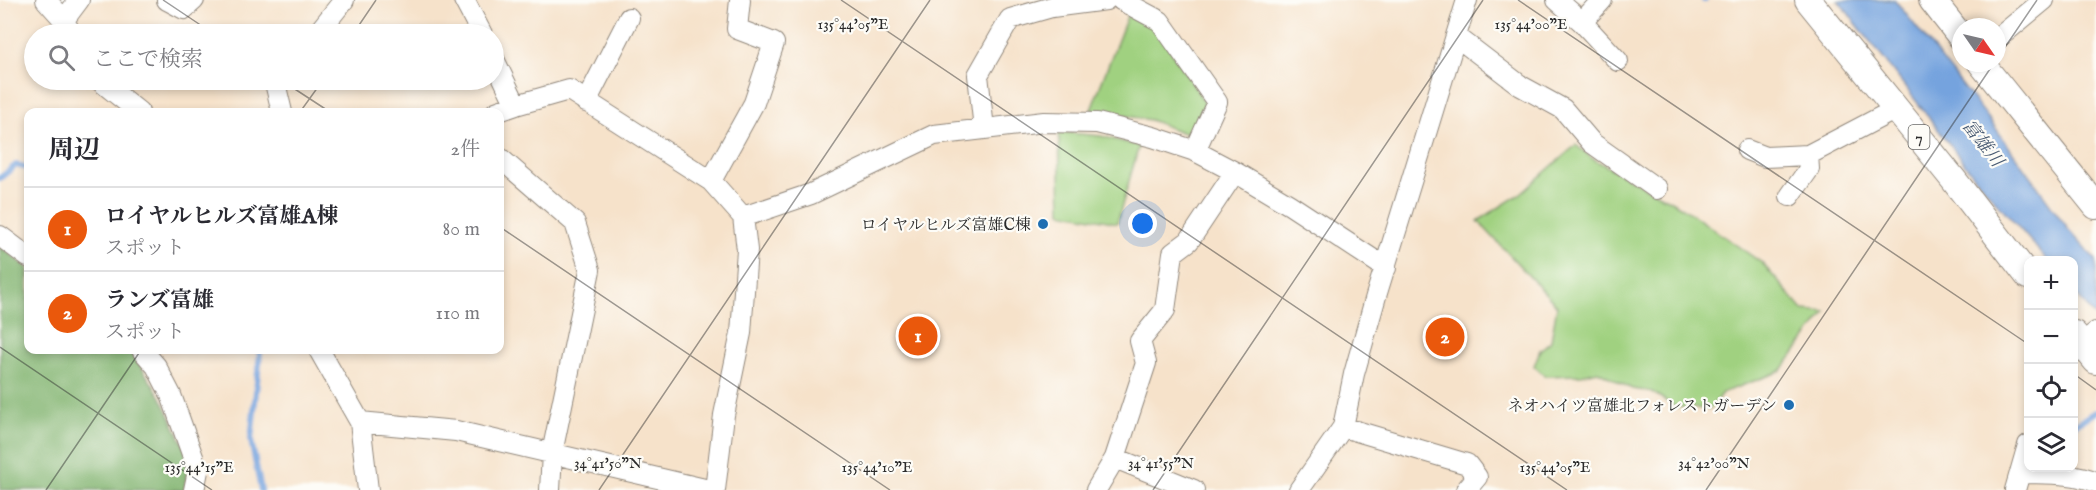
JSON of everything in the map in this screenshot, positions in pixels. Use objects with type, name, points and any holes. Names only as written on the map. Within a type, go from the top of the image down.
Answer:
[{"type":"main road","name":"7","points":[[1808,0],[2024,271]]},
{"type":"main road","points":[[1932,0],[1952,26]]},
{"type":"main road","points":[[1989,72],[2091,191]]},
{"type":"street","points":[[46,0],[66,24]]},
{"type":"street","points":[[69,24],[79,0]]},
{"type":"street","points":[[167,0],[184,9],[194,0]]},
{"type":"street","points":[[325,24],[344,0]]},
{"type":"street","points":[[464,0],[477,24]]},
{"type":"street","points":[[711,182],[754,103],[774,43],[736,29],[740,0]]},
{"type":"street","points":[[984,129],[978,75],[1010,20],[1052,7],[1106,0]]},
{"type":"street","points":[[1121,0],[1160,21],[1217,102],[1195,151]]},
{"type":"street","points":[[1299,490],[1342,427],[1358,363],[1467,0]]},
{"type":"street","points":[[1557,0],[1582,22],[1618,61]]},
{"type":"street","points":[[1582,22],[1602,0]]},
{"type":"street","points":[[2006,32],[2044,0]]},
{"type":"street","points":[[586,102],[629,18]]},
{"type":"street","points":[[1457,37],[1521,86],[1563,109],[1592,142],[1657,189]]},
{"type":"street","points":[[504,80],[516,105]]},
{"type":"street","points":[[112,90],[134,108]]},
{"type":"street","points":[[277,90],[281,108]]},
{"type":"street","points":[[504,109],[569,90],[711,182],[743,217],[747,250],[741,333],[724,415],[715,490]]},
{"type":"street","points":[[1747,150],[1765,157],[1808,155],[1896,109]]},
{"type":"street","points":[[743,217],[811,194],[934,135],[1044,122],[1097,123],[1153,137],[1195,151],[1235,172],[1386,268]]},
{"type":"street","points":[[1790,196],[1809,169],[1808,155]]},
{"type":"street","points":[[504,161],[575,223],[590,270],[552,453],[550,490]]},
{"type":"street","points":[[1096,490],[1115,458],[1146,363],[1140,341],[1165,310],[1173,253],[1189,241],[1235,172]]},
{"type":"street","points":[[0,236],[24,254]]},
{"type":"street","points":[[146,354],[156,366],[171,395],[198,471],[194,490]]},
{"type":"street","points":[[321,354],[360,422],[368,490]]},
{"type":"street","points":[[360,422],[456,431],[709,490]]},
{"type":"street","points":[[1342,427],[1467,464],[1477,477],[1466,490]]},
{"type":"street","points":[[1115,458],[1194,490]]},
{"type":"street","points":[[2024,459],[2018,481],[2062,474],[2085,477],[2096,482]]},
{"type":"green space","points":[[1128,14],[1155,26],[1205,103],[1189,135],[1150,120],[1091,110]]},
{"type":"green space","points":[[1059,132],[1101,136],[1139,146],[1117,223],[1061,212]]},
{"type":"green space","points":[[1576,145],[1593,159],[1680,206],[1762,263],[1803,310],[1826,312],[1781,371],[1722,393],[1710,409],[1675,407],[1652,392],[1632,389],[1598,371],[1581,375],[1545,376],[1534,366],[1540,350],[1551,341],[1557,306],[1478,221],[1520,194]]},
{"type":"green space","points":[[0,246],[24,265],[24,354],[133,354],[161,397],[186,450],[187,472],[184,490],[0,490]]},
{"type":"water","name":"富雄川","points":[[1838,0],[1895,0],[1992,123],[2068,229],[2096,260],[2096,318],[2078,297],[2078,256],[2044,256],[1974,176]]},
{"type":"waterway","points":[[0,178],[16,165],[24,167]]},
{"type":"waterway","points":[[260,354],[251,440],[261,490]]},
{"type":"waterway","points":[[2078,423],[2096,412]]},
{"type":"place","name":"ロイヤルヒルズ富雄C棟","points":[[1043,224]]},
{"type":"place","name":"ロイヤルヒルズ富雄A棟","points":[[918,336]]},
{"type":"place","name":"ランズ富雄","points":[[1445,337]]},
{"type":"place","name":"ネオハイツ富雄北フォレストガーデン","points":[[1789,405]]}]
